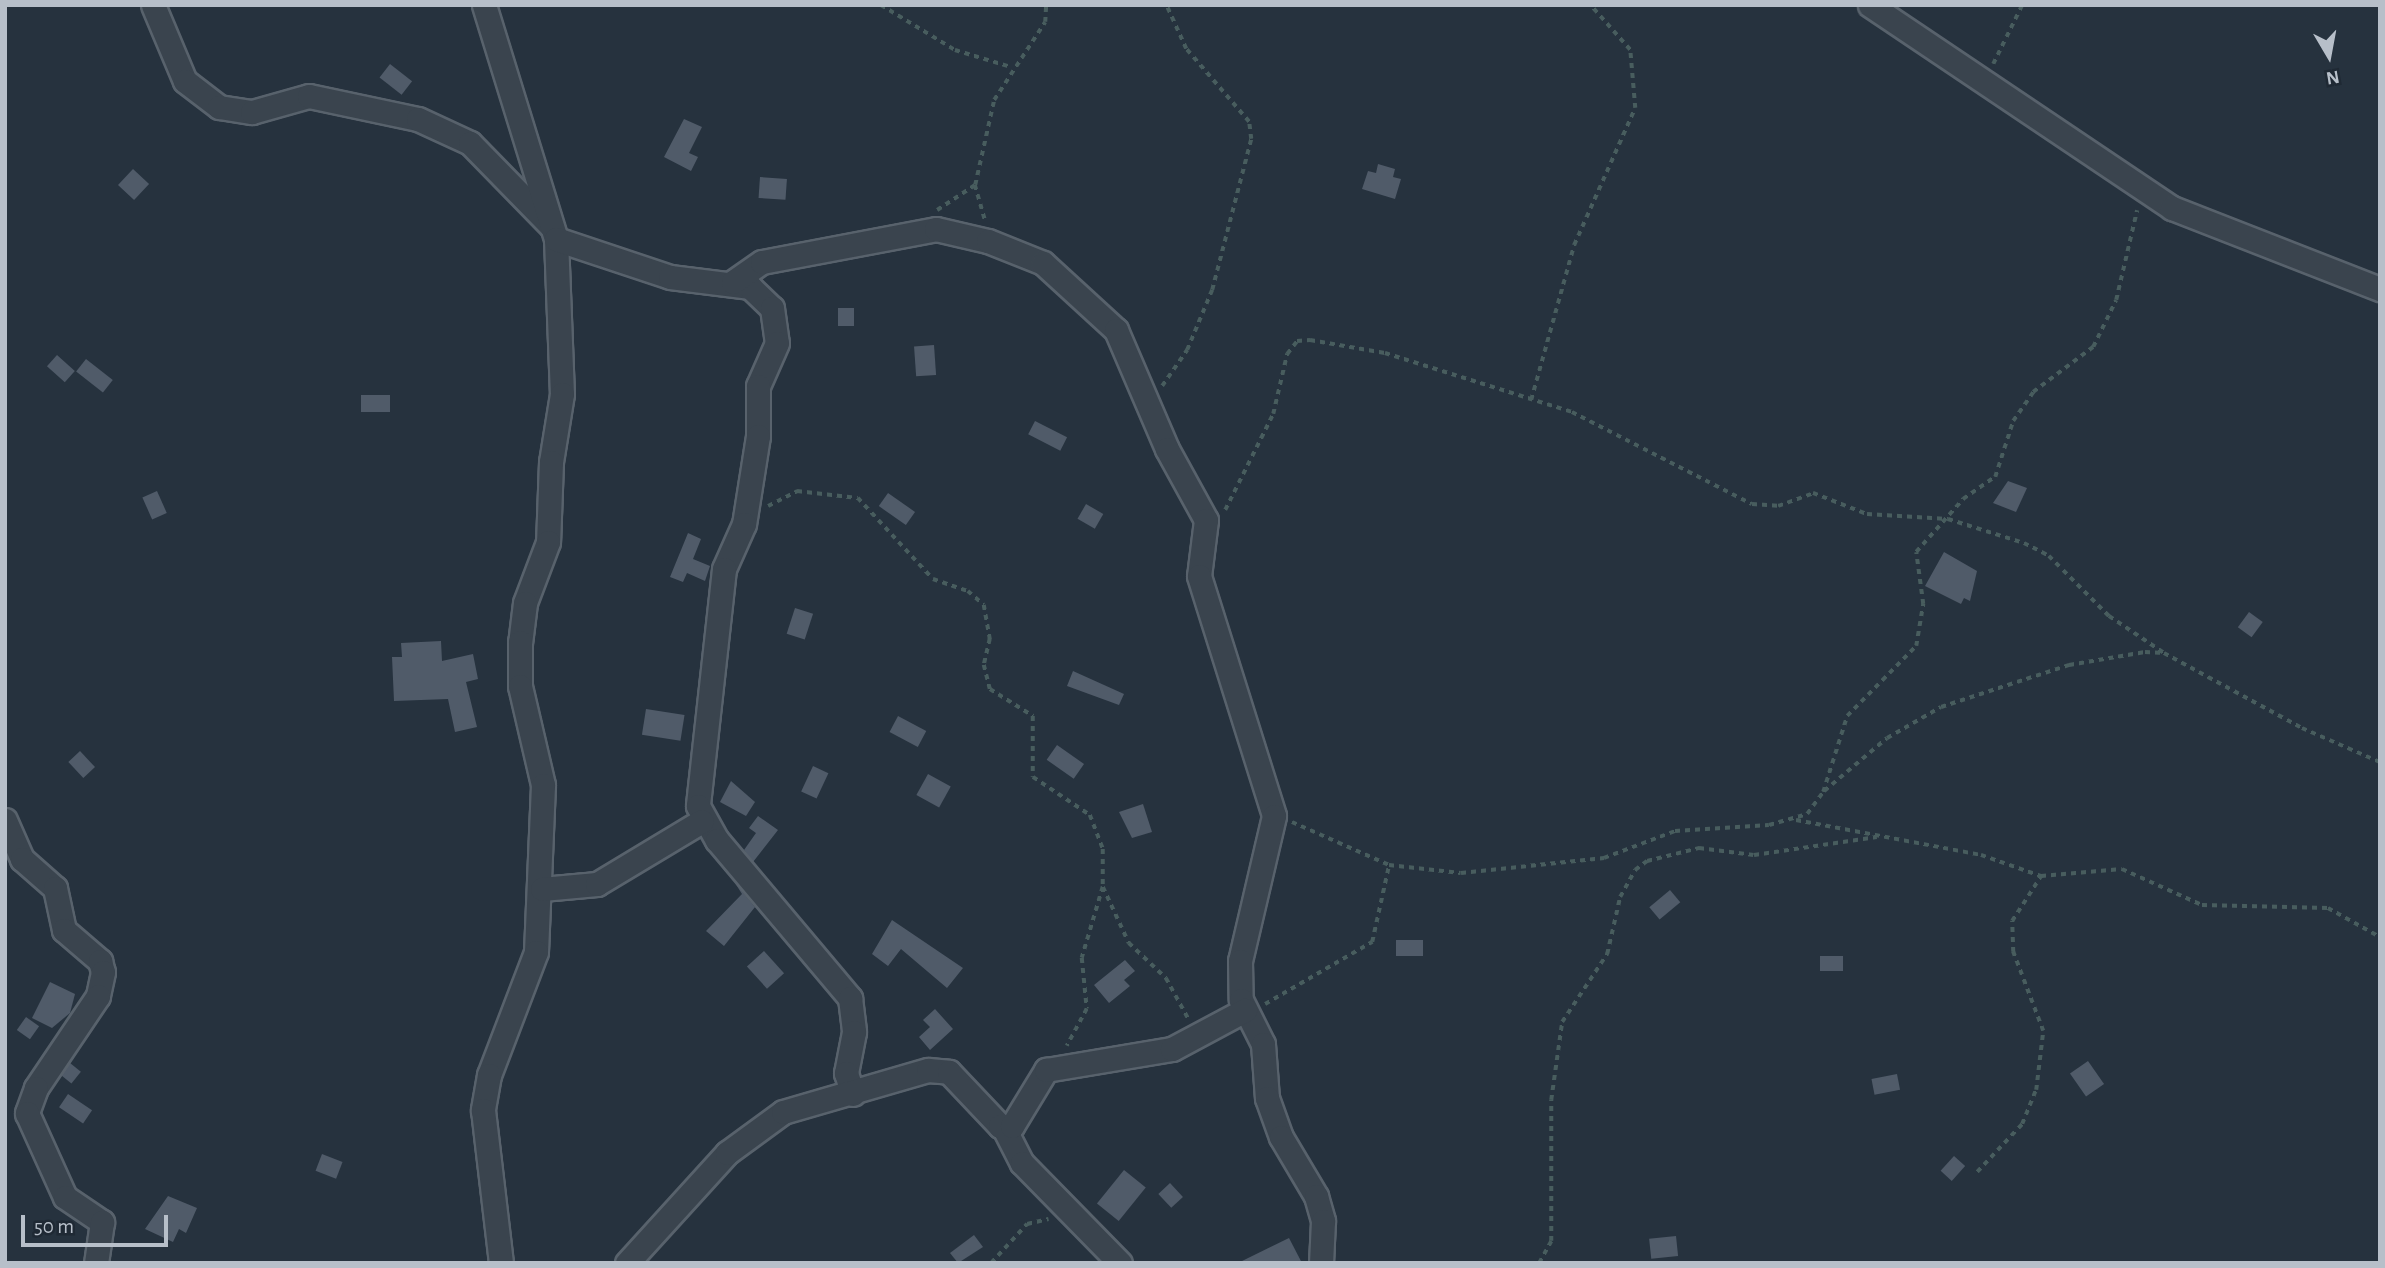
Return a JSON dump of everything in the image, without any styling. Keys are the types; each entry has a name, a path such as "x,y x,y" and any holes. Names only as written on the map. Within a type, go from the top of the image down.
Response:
{"street":[{"path":"153,5 185,81 219,107 252,112 309,96 418,118 470,143 554,234 670,277 733,282 763,295 777,330 758,386 756,457 744,524 724,569 702,755 702,821 850,998 854,1032 846,1073 853,1094"},
{"path":"484,5 554,234 560,430 551,462 548,542 525,603 520,642 520,686 543,785 542,889 536,952 489,1075 483,1110 501,1263"},
{"path":"1870,5 1982,85 2140,191 2380,289"},
{"path":"733,282 762,262 936,229 988,241 1043,263 1101,309 1206,520 1201,585 1274,816 1240,961 1245,1010 1263,1044 1267,1098 1281,1137 1315,1196 1323,1221 1321,1263"},
{"path":"5,820 22,859 55,888 64,930 100,961 103,972 98,996 36,1088 27,1113 65,1198 102,1222 96,1263"},
{"path":"542,889 597,884 702,821"},
{"path":"1004,1128 1019,1122 1039,1079 1056,1066 1172,1049 1196,1032 1245,1010"},
{"path":"626,1263 646,1234 764,1122 905,1075 948,1072 1004,1128 1022,1163 1081,1220 1120,1263"}],"path":[{"path":"881,5 955,50 1011,67"},
{"path":"988,241 975,185 983,131 1011,67 1045,22 1046,5"},
{"path":"1153,411 1212,290 1251,139 1249,122 1185,49 1166,5"},
{"path":"1531,400 1574,245 1635,108 1630,50 1590,5"},
{"path":"1982,85 2021,5"},
{"path":"936,229 940,206 975,185"},
{"path":"1822,792 1847,716 1916,646 1923,604 1916,552 1995,477 2013,421 2033,392 2092,347 2116,300 2140,191"},
{"path":"1223,516 1267,429 1287,354 1297,341 1385,353 1531,400 1622,434 1646,455 1696,472 1752,504 1778,506 1813,493 1867,514 1948,519 2049,556 2109,616 2164,653 2302,728 2380,762"},
{"path":"744,524 797,491 858,498 933,579 979,597 989,639 984,665 990,689 1033,716 1033,777 1098,826 1104,887 1129,943 1166,978 1196,1032"},
{"path":"1796,820 1822,792 1887,738 1941,707 2100,658 2164,653"},
{"path":"1274,816 1389,865 1461,873 1604,858 1687,829 1796,820 1981,855 2041,876 2122,869 2202,905 2328,908 2380,937"},
{"path":"1539,1263 1551,1241 1551,1100 1562,1021 1611,946 1620,897 1635,870 1647,861 1699,848 1754,855 1877,837"},
{"path":"1245,1010 1315,981 1373,942 1389,865"},
{"path":"1977,1172 2022,1124 2036,1090 2043,1031 2013,951 2012,921 2041,876"},
{"path":"1056,1066 1087,1009 1082,958 1104,887"},
{"path":"991,1263 1027,1224 1081,1220"}],"building":[{"path":"390,64 412,81 402,95 380,77"},
{"path":"684,119 702,127 689,153 698,157 691,171 664,157"},
{"path":"1378,164 1395,169 1393,177 1401,179 1395,199 1362,189 1368,171 1376,173"},
{"path":"133,169 149,184 134,200 118,185"},
{"path":"760,177 787,179 785,200 759,198"},
{"path":"838,308 854,308 854,326 838,326"},
{"path":"934,345 936,375 916,376 914,346"},
{"path":"57,355 75,371 65,382 47,366"},
{"path":"86,359 113,380 103,393 76,372"},
{"path":"361,395 390,395 390,412 361,412"},
{"path":"1035,421 1067,437 1060,451 1028,434"},
{"path":"2008,481 2027,488 2016,512 1993,503"},
{"path":"157,491 167,513 152,519 142,498"},
{"path":"888,493 915,512 906,525 879,506"},
{"path":"1086,504 1103,514 1095,529 1078,519"},
{"path":"688,533 701,539 693,559 710,566 705,581 687,573 683,582 670,577"},
{"path":"1944,552 1977,571 1970,601 1964,598 1961,604 1925,586"},
{"path":"795,608 813,614 805,640 787,634"},
{"path":"2249,612 2263,622 2252,637 2238,627"},
{"path":"441,641 442,661 473,654 478,679 466,682 477,727 455,732 448,699 394,701 392,657 402,657 401,643"},
{"path":"1073,671 1124,694 1119,705 1067,686"},
{"path":"646,709 685,715 680,741 642,735"},
{"path":"898,716 926,731 918,747 890,732"},
{"path":"1057,745 1084,764 1074,779 1047,760"},
{"path":"80,751 95,767 83,778 68,762"},
{"path":"813,766 828,773 817,799 801,791"},
{"path":"928,774 951,787 939,808 916,795"},
{"path":"731,781 755,802 746,816 720,802"},
{"path":"1143,804 1152,832 1132,838 1119,812"},
{"path":"758,816 778,830 753,862 744,850 756,833 749,828"},
{"path":"735,883 755,907 724,946 706,931 742,894"},
{"path":"1670,890 1680,902 1660,920 1649,907"},
{"path":"892,920 963,968 947,988 901,949 888,966 872,954"},
{"path":"1396,940 1423,940 1423,956 1396,956"},
{"path":"764,951 784,973 767,989 747,966"},
{"path":"1820,956 1843,956 1843,971 1820,971"},
{"path":"1125,960 1135,971 1124,980 1130,986 1109,1003 1094,985"},
{"path":"50,982 75,994 70,1013 52,1028 32,1018"},
{"path":"935,1009 953,1029 930,1050 919,1037 930,1027 923,1020"},
{"path":"26,1017 39,1026 30,1039 17,1030"},
{"path":"2088,1061 2104,1084 2086,1097 2070,1074"},
{"path":"70,1063 81,1072 71,1083 61,1075"},
{"path":"1897,1074 1900,1090 1875,1095 1871,1079"},
{"path":"68,1094 92,1110 83,1123 59,1107"},
{"path":"322,1154 343,1162 336,1179 316,1171"},
{"path":"1954,1156 1965,1166 1952,1181 1941,1171"},
{"path":"1124,1170 1146,1188 1119,1221 1097,1203"},
{"path":"1170,1183 1183,1197 1171,1208 1158,1194"},
{"path":"168,1196 197,1208 186,1233 179,1229 173,1242 145,1229"},
{"path":"974,1235 983,1247 958,1263 950,1253"},
{"path":"1676,1236 1678,1256 1651,1259 1649,1239"},
{"path":"1289,1238 1302,1263 1238,1263"}]}
